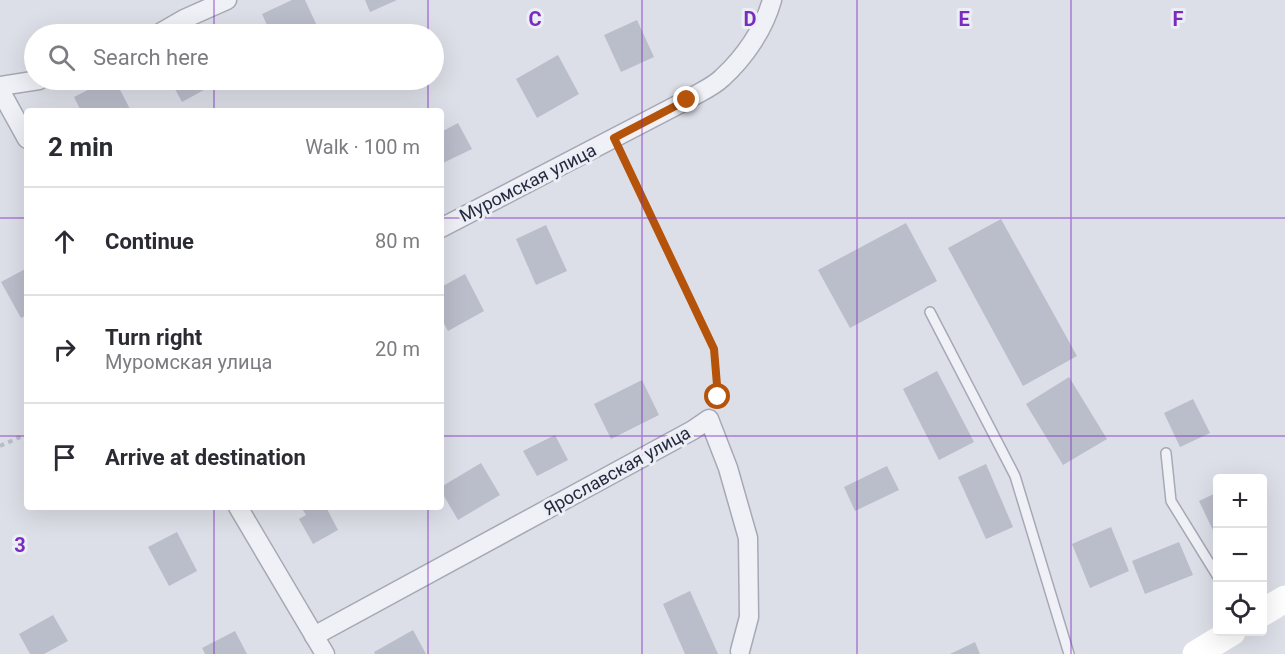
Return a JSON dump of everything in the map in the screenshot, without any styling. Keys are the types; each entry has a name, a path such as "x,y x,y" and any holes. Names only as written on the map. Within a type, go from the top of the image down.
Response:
{"street":[{"path":"175,24 226,0"},
{"name":"Муромская улица","path":"444,226 687,100 721,79 747,50 767,18 772,0"},
{"path":"24,83 0,88 24,133"},
{"name":"Ярославская улица","path":"314,636 710,419 728,468 748,538 749,617 740,651"},
{"path":"240,510 325,654"},
{"path":"1267,609 1285,598"},
{"path":"1196,654 1225,636"}],"lane":[{"path":"930,312 1015,476 1069,654"},
{"path":"1166,453 1171,501 1213,569"}],"path":[{"path":"614,138 714,349 718,397 710,419"},
{"path":"0,446 24,435"}],"building":[{"path":"292,0 305,0 316,24 266,24 262,14"},
{"path":"365,0 397,0 370,12"},
{"path":"637,20 654,57 621,72 604,35"},
{"path":"558,55 579,94 537,118 516,79"},
{"path":"88,90 120,90 129,108 80,108 74,97"},
{"path":"175,90 204,90 182,102"},
{"path":"458,123 472,149 444,163 444,130"},
{"path":"1001,219 1077,356 1023,386 948,248"},
{"path":"906,223 937,281 850,328 818,270"},
{"path":"546,225 567,271 536,285 516,239"},
{"path":"24,270 24,316 21,318 1,282"},
{"path":"465,274 484,311 448,331 444,324 444,285"},
{"path":"937,371 974,442 939,460 903,389"},
{"path":"1069,377 1107,439 1063,465 1026,404"},
{"path":"642,380 659,415 611,439 594,404"},
{"path":"1193,399 1210,433 1180,447 1164,413"},
{"path":"555,435 568,460 537,476 523,451"},
{"path":"481,463 500,495 458,520 444,496 444,485"},
{"path":"986,464 1013,527 986,539 958,477"},
{"path":"887,466 899,490 855,511 844,487"},
{"path":"1213,494 1213,530 1199,501"},
{"path":"303,510 328,510 338,530 313,544 299,519 306,515"},
{"path":"1111,527 1129,571 1090,588 1072,544"},
{"path":"177,532 197,571 169,586 148,547"},
{"path":"1179,542 1193,575 1145,594 1132,561"},
{"path":"690,591 718,654 685,654 663,604"},
{"path":"53,615 68,641 44,654 30,654 19,634"},
{"path":"413,630 426,654 375,654 374,652"},
{"path":"235,631 247,654 205,654 202,648"},
{"path":"975,642 980,654 950,654"}],"route":[{"path":"687,100 614,138 714,349 718,397"}]}
